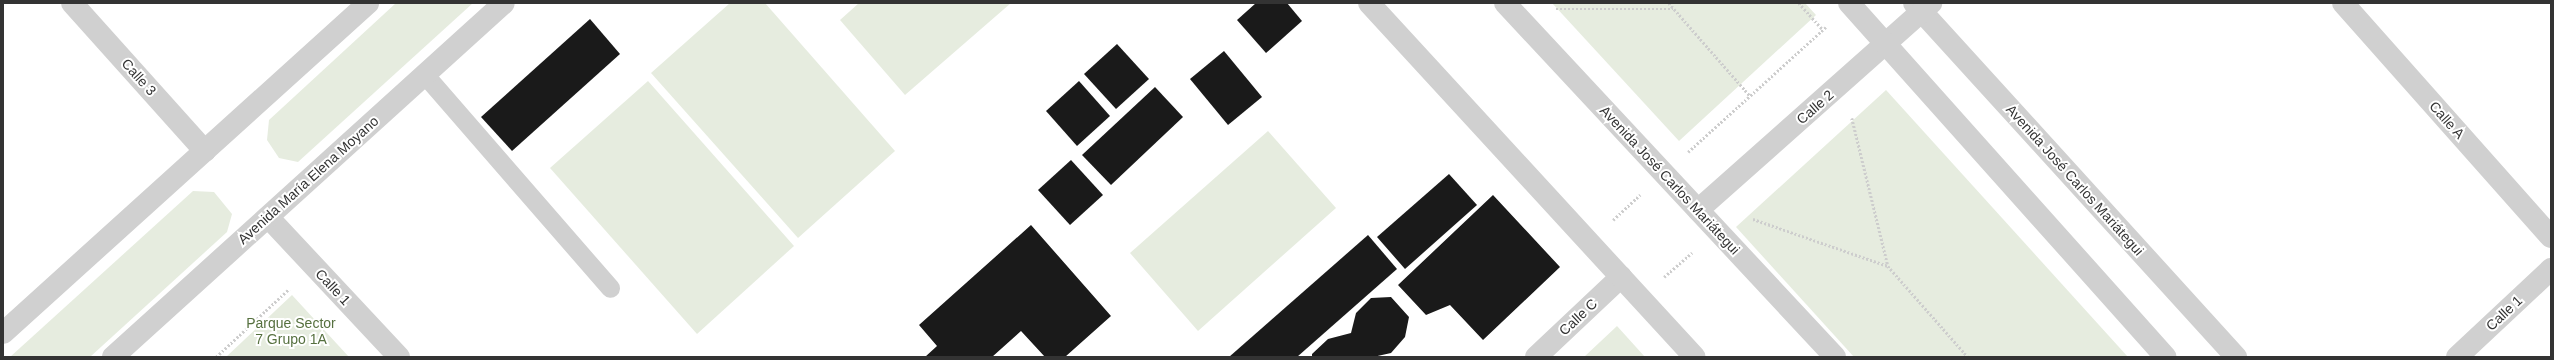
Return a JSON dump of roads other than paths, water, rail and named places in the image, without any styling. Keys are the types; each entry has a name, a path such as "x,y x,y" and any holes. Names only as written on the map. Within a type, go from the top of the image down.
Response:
{"street":[{"name":"Calle 3","path":"72,3 205,151"},
{"path":"3,333 368,3"},
{"name":"Avenida María Elena Moyano","path":"113,357 504,3"},
{"path":"1369,3 1694,357"},
{"name":"Avenida José Carlos Mariátegui","path":"1505,3 1835,357"},
{"name":"Calle A","path":"2343,3 2551,237"},
{"path":"1850,4 2166,357"},
{"name":"Avenida José Carlos Mariátegui","path":"1922,6 2236,357"},
{"name":"Calle 2","path":"1698,210 1885,44 1922,6"},
{"name":"Calle 1","path":"268,217 399,357"},
{"name":"Calle 1","path":"2457,357 2551,269"},
{"name":"Calle C","path":"1536,357 1621,277"}],"lane":[{"path":"425,75 610,288"}],"park label":[{"name":"Parque Sector 7 Grupo 1A","path":"291,332"}]}
